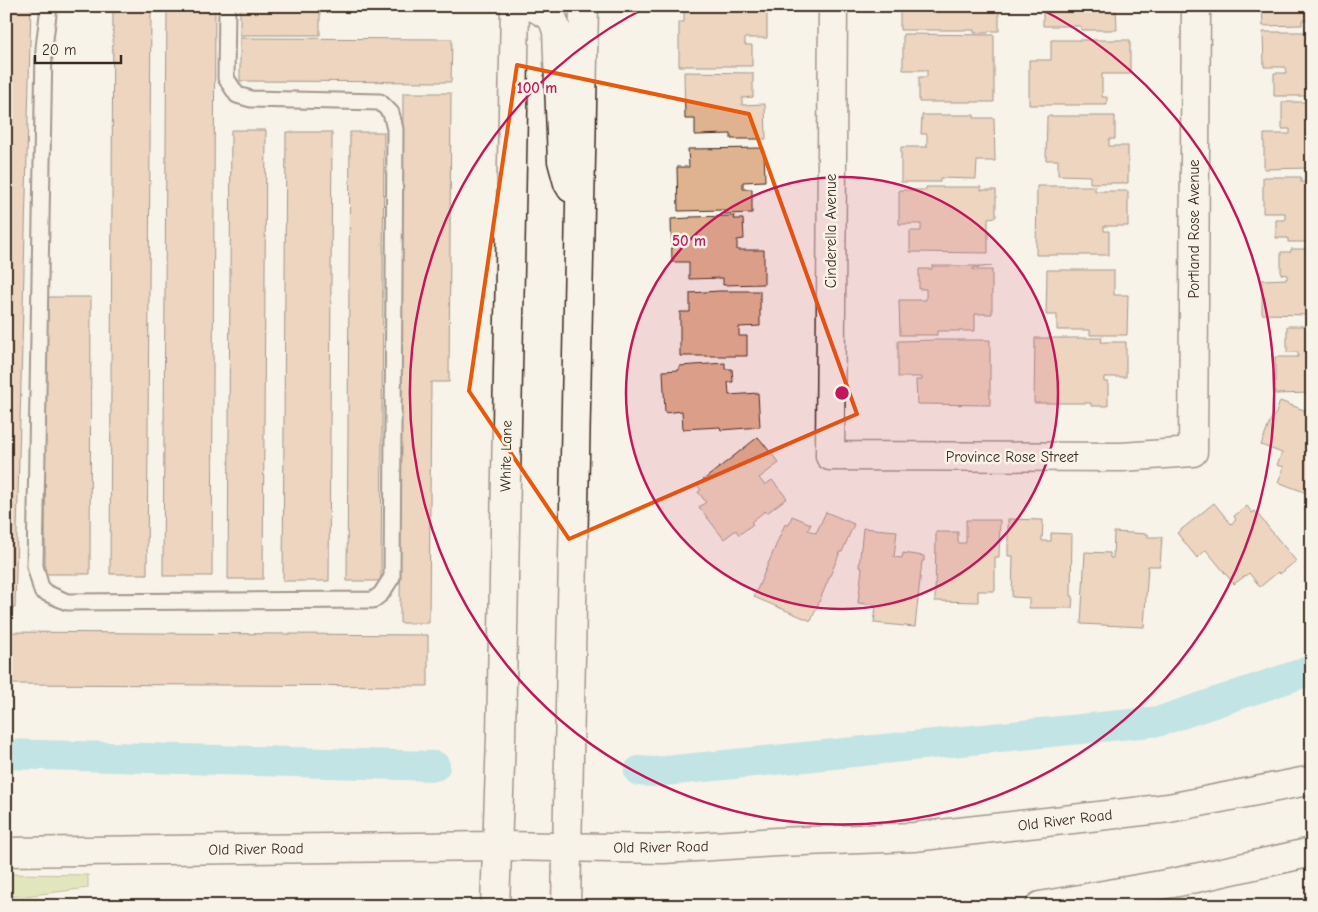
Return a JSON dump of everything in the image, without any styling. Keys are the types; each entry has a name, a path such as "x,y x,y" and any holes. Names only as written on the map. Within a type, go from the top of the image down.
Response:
{"main road":[{"name":"White Lane","path":"495,906 501,737 514,6"},
{"path":"532,6 552,17 557,31 562,161 568,183 580,199"},
{"path":"566,906 584,6"},
{"name":"Cinderella Avenue","path":"830,456 833,6"},
{"name":"Portland Rose Avenue","path":"1193,452 1196,6"},
{"name":"Province Rose Street","path":"830,456 1122,457 1193,452"},
{"name":"Old River Road","path":"6,852 496,846 663,849 777,842 914,837 1170,808 1312,780"},
{"path":"1040,906 1178,882 1312,852"}],"lane":[{"path":"49,6 44,48 35,566 42,590 67,602 372,600 381,594 392,577 395,129 391,113 380,102 250,99 237,95 226,78 227,6"}],"highlighted area":[{"path":"517,65 749,114 857,414 569,539 469,391"}],"green space":[{"path":"6,874 88,875 88,888 25,896 6,896"}],"building":[{"path":"6,6 31,6 15,608 6,608"},
{"path":"113,6 151,6 147,574 110,574"},
{"path":"167,6 215,6 212,576 163,576"},
{"path":"684,6 767,6 767,38 745,38 745,45 752,45 752,66 679,66 679,22 684,22"},
{"path":"900,6 999,6 999,31 974,33 974,30 900,30"},
{"path":"1037,6 1116,6 1117,30 1081,30 1081,26 1043,26 1043,9 1037,9"},
{"path":"1262,6 1312,6 1312,20 1302,20 1302,25 1263,26"},
{"path":"240,8 320,9 320,35 240,35"},
{"path":"1263,32 1312,32 1312,96 1274,96 1274,73 1286,73 1285,67 1264,67"},
{"path":"903,34 994,35 994,102 919,102 919,77 927,77 927,70 903,70"},
{"path":"240,38 452,39 451,82 240,81"},
{"path":"1051,40 1130,40 1130,74 1102,74 1102,97 1107,97 1107,105 1029,105 1029,60 1051,60"},
{"path":"684,72 753,73 753,97 742,98 742,105 765,104 766,139 731,139 731,134 695,135 695,119 685,119"},
{"path":"403,93 451,93 449,382 431,382 429,623 400,623"},
{"path":"1282,102 1312,102 1312,168 1264,169 1264,134 1290,134 1290,129 1282,129"},
{"path":"922,115 974,115 974,118 994,118 995,161 977,161 976,179 940,178 940,182 901,182 901,147 927,147 927,134 921,134"},
{"path":"1047,116 1115,116 1115,139 1109,139 1109,146 1128,146 1128,183 1090,183 1090,176 1058,175 1058,160 1046,160"},
{"path":"231,130 266,130 263,579 228,579"},
{"path":"286,132 332,132 329,581 283,581"},
{"path":"350,132 384,132 381,581 347,581"},
{"path":"764,148 765,181 743,182 743,189 752,189 752,213 724,214 724,210 678,211 677,167 689,167 688,149"},
{"path":"1263,177 1301,177 1301,182 1312,182 1312,242 1288,242 1288,238 1276,238 1276,220 1285,220 1285,213 1263,213"},
{"path":"1037,186 1095,186 1095,191 1128,191 1128,226 1104,226 1104,231 1109,231 1109,255 1036,255"},
{"path":"926,187 981,187 981,190 996,190 996,217 988,218 988,253 910,252 910,231 921,231 921,224 899,224 899,190 926,190"},
{"path":"735,216 734,219 743,219 744,239 737,240 737,250 764,250 764,284 723,285 723,278 689,279 689,262 672,262 671,219"},
{"path":"1291,249 1312,249 1312,315 1262,314 1262,280 1287,279 1287,275 1281,274 1281,252 1291,252"},
{"path":"932,266 992,266 973,268 973,270 992,270 992,314 975,314 975,331 937,331 937,335 900,335 899,300 926,300 926,289 919,289 919,269 932,269"},
{"path":"1047,270 1114,270 1114,295 1128,295 1127,335 1090,335 1090,330 1057,330 1057,315 1046,315"},
{"path":"760,291 760,326 739,327 739,336 747,336 747,356 680,356 680,312 690,312 690,293"},
{"path":"46,297 91,297 90,574 45,574"},
{"path":"1287,326 1312,326 1312,393 1275,394 1275,357 1298,357 1298,352 1287,352"},
{"path":"1035,338 1102,338 1101,342 1126,342 1126,377 1104,377 1104,382 1108,382 1108,406 1091,406 1091,403 1034,403"},
{"path":"990,340 990,405 917,404 916,380 922,380 922,377 898,377 898,341"},
{"path":"725,363 725,369 732,369 733,382 728,382 729,395 758,393 760,427 721,430 720,427 683,429 682,411 665,413 663,371 679,370 679,366"},
{"path":"1280,401 1312,413 1307,426 1312,428 1312,495 1278,482 1284,467 1277,465 1282,453 1261,445"},
{"path":"758,437 779,463 759,478 765,485 772,480 787,498 767,513 765,511 739,535 736,530 724,539 699,507 706,502 698,492 701,490 697,485"},
{"path":"1214,503 1231,524 1236,520 1234,516 1247,506 1252,513 1255,511 1296,561 1280,574 1278,572 1260,587 1249,573 1234,584 1206,550 1197,558 1177,533"},
{"path":"826,512 854,524 811,621 754,597 785,524 788,526 792,516 811,524 808,530 816,533"},
{"path":"1008,519 1043,520 1042,541 1051,541 1051,533 1072,534 1072,608 1029,608 1029,598 1012,597 1013,556 1008,556"},
{"path":"966,520 1000,520 999,557 995,557 995,591 978,591 978,602 935,601 936,532 958,532 958,543 966,543"},
{"path":"863,528 897,531 894,557 902,558 903,553 924,556 915,627 874,623 876,605 858,603 862,568 859,567"},
{"path":"1114,532 1148,534 1148,537 1162,537 1160,566 1148,566 1144,627 1081,624 1085,552 1110,553 1110,558 1113,558"},
{"path":"6,632 428,635 428,686 6,684"}],"waterway":[{"path":"639,771 655,772 1160,721 1312,670"},
{"path":"6,754 435,766"}]}
